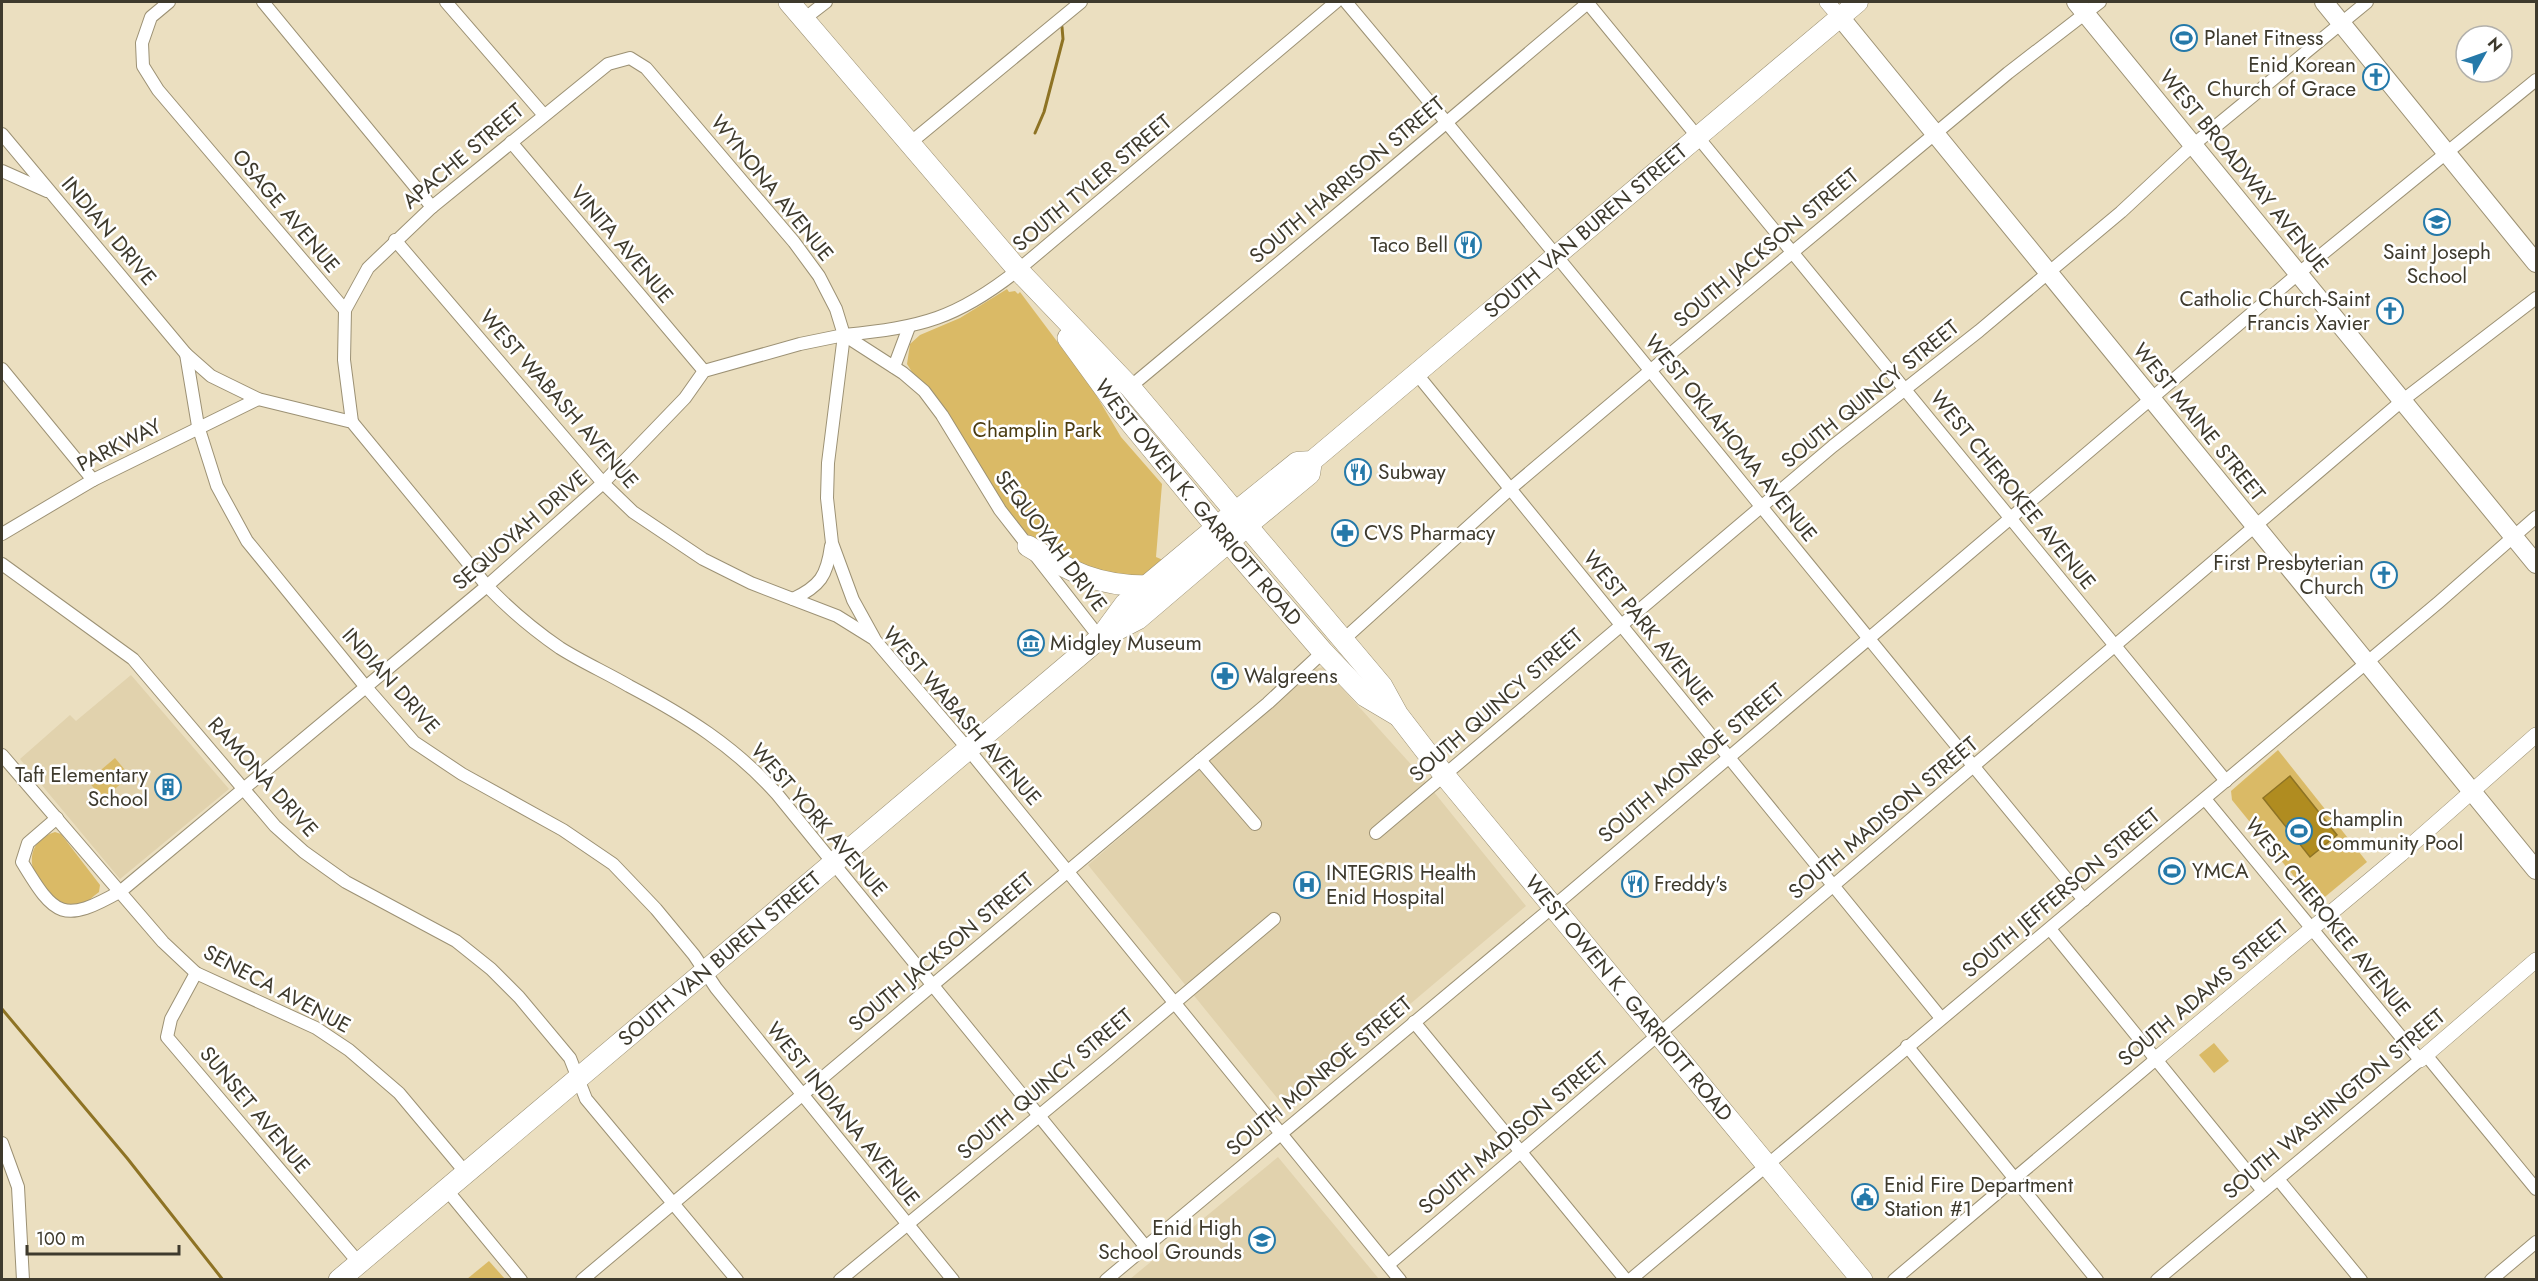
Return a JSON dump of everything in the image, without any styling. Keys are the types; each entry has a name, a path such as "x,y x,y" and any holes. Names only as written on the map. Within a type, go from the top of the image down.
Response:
{"highway":[{"name":"WEST OWEN K. GARRIOTT ROAD","path":"789,2 1018,270 1130,387 1343,639 1382,686 1398,715 1445,776 1862,1280"},
{"name":"WEST OWEN K. GARRIOTT ROAD","path":"1018,270 1121,411 1223,535 1323,652 1365,696 1398,715"},
{"name":"SOUTH VAN BUREN STREET","path":"339,1280 1100,638 1138,619 1241,519"},
{"name":"SOUTH VAN BUREN STREET","path":"1100,638 1125,604 1223,535"},
{"path":"1028,546 1069,571 1096,580 1125,586 1148,586"}],"main road":[{"name":"SOUTH VAN BUREN STREET","path":"1241,519 1297,462 1312,461 1698,137 1833,9 1858,2"},
{"path":"2324,2 2536,263"},
{"name":"WEST BROADWAY AVENUE","path":"2081,7 2536,564"},
{"name":"WEST MAINE STREET","path":"1833,9 2536,870"}],"street":[{"name":"OSAGE AVENUE","path":"169,2 151,17 142,44 143,66 158,90 345,310"},
{"path":"263,2 432,207"},
{"path":"446,2 543,114"},
{"path":"804,19 825,2"},
{"path":"910,143 1081,2"},
{"name":"SOUTH TYLER STREET","path":"844,335 909,327 945,316 976,301 1018,270 1336,2"},
{"name":"WEST OKLAHOMA AVENUE","path":"1346,2 1557,254 1867,639 2084,900"},
{"name":"SOUTH HARRISON STREET","path":"1130,387 1588,2"},
{"name":"WEST CHEROKEE AVENUE","path":"1588,2 2226,781"},
{"name":"SOUTH JACKSON STREET","path":"1343,639 1510,489 2008,73 2081,7 2100,2"},
{"name":"SOUTH QUINCY STREET","path":"1376,833 1762,506 1904,388 1979,331 2121,212 2193,145 2367,2"},
{"name":"APACHE STREET","path":"345,310 368,268 432,207 543,114 608,64 630,58"},
{"name":"WYNONA AVENUE","path":"630,58 646,68 794,242 819,276 836,309 844,335 828,463 827,498 832,543 853,600 874,639"},
{"name":"SOUTH MONROE STREET","path":"1106,1280 2299,273 2536,80"},
{"name":"INDIAN DRIVE","path":"4,141 186,354 211,376 258,399"},
{"name":"VINITA AVENUE","path":"511,142 704,371"},
{"path":"2,171 51,194"},
{"name":"WEST WABASH AVENUE","path":"395,240 603,483 633,512 703,559 751,583 837,616 874,639 968,749 1400,1280"},
{"name":"SOUTH MADISON STREET","path":"1388,1265 2403,400 2536,298"},
{"path":"258,399 352,422 344,360 345,310"},
{"path":"894,367 909,327"},
{"path":"704,371 800,344 844,335"},
{"name":"SEQUOYAH DRIVE","path":"844,335 894,367 924,391 942,415 1000,510 1100,638"},
{"name":"INDIAN DRIVE","path":"186,354 198,426 217,486 247,541 365,687 414,742 462,774 563,831 613,864 656,909 705,971"},
{"path":"2,369 93,480"},
{"name":"SEQUOYAH DRIVE","path":"57,819 28,843 22,862 47,902 65,912 90,909 121,891 487,586 603,483 685,398 704,371"},
{"name":"WEST PARK AVENUE","path":"1416,373 1941,1018"},
{"name":"PARKWAY","path":"2,534 93,480 198,426 258,399"},
{"name":"WEST YORK AVENUE","path":"352,422 487,586 506,605 561,649 643,693 714,736 740,755 777,794 1145,1246"},
{"name":"SOUTH JEFFERSON STREET","path":"1628,1280 2205,799 2536,517"},
{"name":"WYNONA AVENUE","path":"793,599 816,586 825,575 832,543"},
{"name":"RAMONA DRIVE","path":"2,564 132,659 275,826 304,852 346,882 456,941 491,969 519,997 570,1058 586,1099 737,1280"},
{"name":"SOUTH JACKSON STREET","path":"582,1280 1200,760 1323,652"},
{"name":"SOUTH ADAMS STREET","path":"1894,1280 2401,854 2536,735"},
{"name":"SENECA AVENUE","path":"2,755 163,942 196,973 316,1028 349,1050 399,1093 466,1173"},
{"path":"1200,760 1255,824"},
{"name":"WEST CHEROKEE AVENUE","path":"2205,799 2536,1190"},
{"name":"SOUTH QUINCY STREET","path":"840,1280 1274,919"},
{"path":"2050,929 2263,1191"},
{"name":"SOUTH WASHINGTON STREET","path":"2157,1280 2536,960"},
{"name":"WEST INDIANA AVENUE","path":"705,971 802,1095 953,1280"},
{"name":"SUNSET AVENUE","path":"196,973 171,1019 167,1037 359,1263"},
{"path":"1414,1022 1628,1280"},
{"path":"1907,1046 2097,1280"},
{"path":"2,1143 18,1187 23,1280"},
{"path":"2278,1179 2361,1280"},
{"path":"446,1189 521,1280"},
{"path":"2491,1280 2536,1242"}],"shaded area":[{"name":"INTEGRIS Health Enid Hospital","path":"1323,667 1417,771 1526,906 1286,1109 1088,865 1315,669"},
{"path":"131,675 229,789 120,879 20,759 70,715 76,721"},
{"name":"Champlin Community Pool","path":"2290,776 2337,835 2310,857 2263,798"},
{"name":"Enid High School Grounds","path":"1278,1157 1379,1279 1130,1279"}],"green space":[{"name":"Champlin Park","path":"1007,289 1009,292 1015,291 1018,294 1020,292 1092,388 1121,437 1162,484 1156,557 1163,560 1139,581 1118,579 1047,551 1026,533 1003,506 930,391 907,364 910,344 920,335 960,318"},
{"name":"Champlin Community Pool","path":"2278,750 2367,862 2320,901 2314,901 2232,800 2231,791"},
{"path":"115,758 130,776 103,799 88,781"},
{"path":"55,832 61,834 100,885 99,892 80,906 68,906 45,891 32,865 33,852 40,840"},
{"path":"2214,1043 2229,1061 2214,1073 2199,1055"},
{"path":"489,1261 505,1279 467,1279"}],"waterway":[{"path":"1035,133 1044,112 1063,39 1062,27"},
{"path":"2,1009 127,1158 223,1280"}],"place":[{"name":"Planet Fitness","path":"2184,38"},
{"name":"Enid Korean Church of Grace","path":"2376,77"},
{"name":"Saint Joseph School","path":"2437,222"},
{"name":"Taco Bell","path":"1468,245"},
{"name":"Catholic Church-Saint Francis Xavier","path":"2390,311"},
{"name":"Subway","path":"1358,472"},
{"name":"CVS Pharmacy","path":"1345,533"},
{"name":"First Presbyterian Church","path":"2384,575"},
{"name":"Midgley Museum","path":"1031,643"},
{"name":"Walgreens","path":"1225,676"},
{"name":"Taft Elementary School","path":"168,787"},
{"name":"Champlin Community Pool","path":"2299,831"},
{"name":"YMCA","path":"2172,871"},
{"name":"Freddy's","path":"1635,884"},
{"name":"INTEGRIS Health Enid Hospital","path":"1307,885"},
{"name":"Enid Fire Department Station #1","path":"1865,1197"},
{"name":"Enid High School Grounds","path":"1262,1240"}]}
